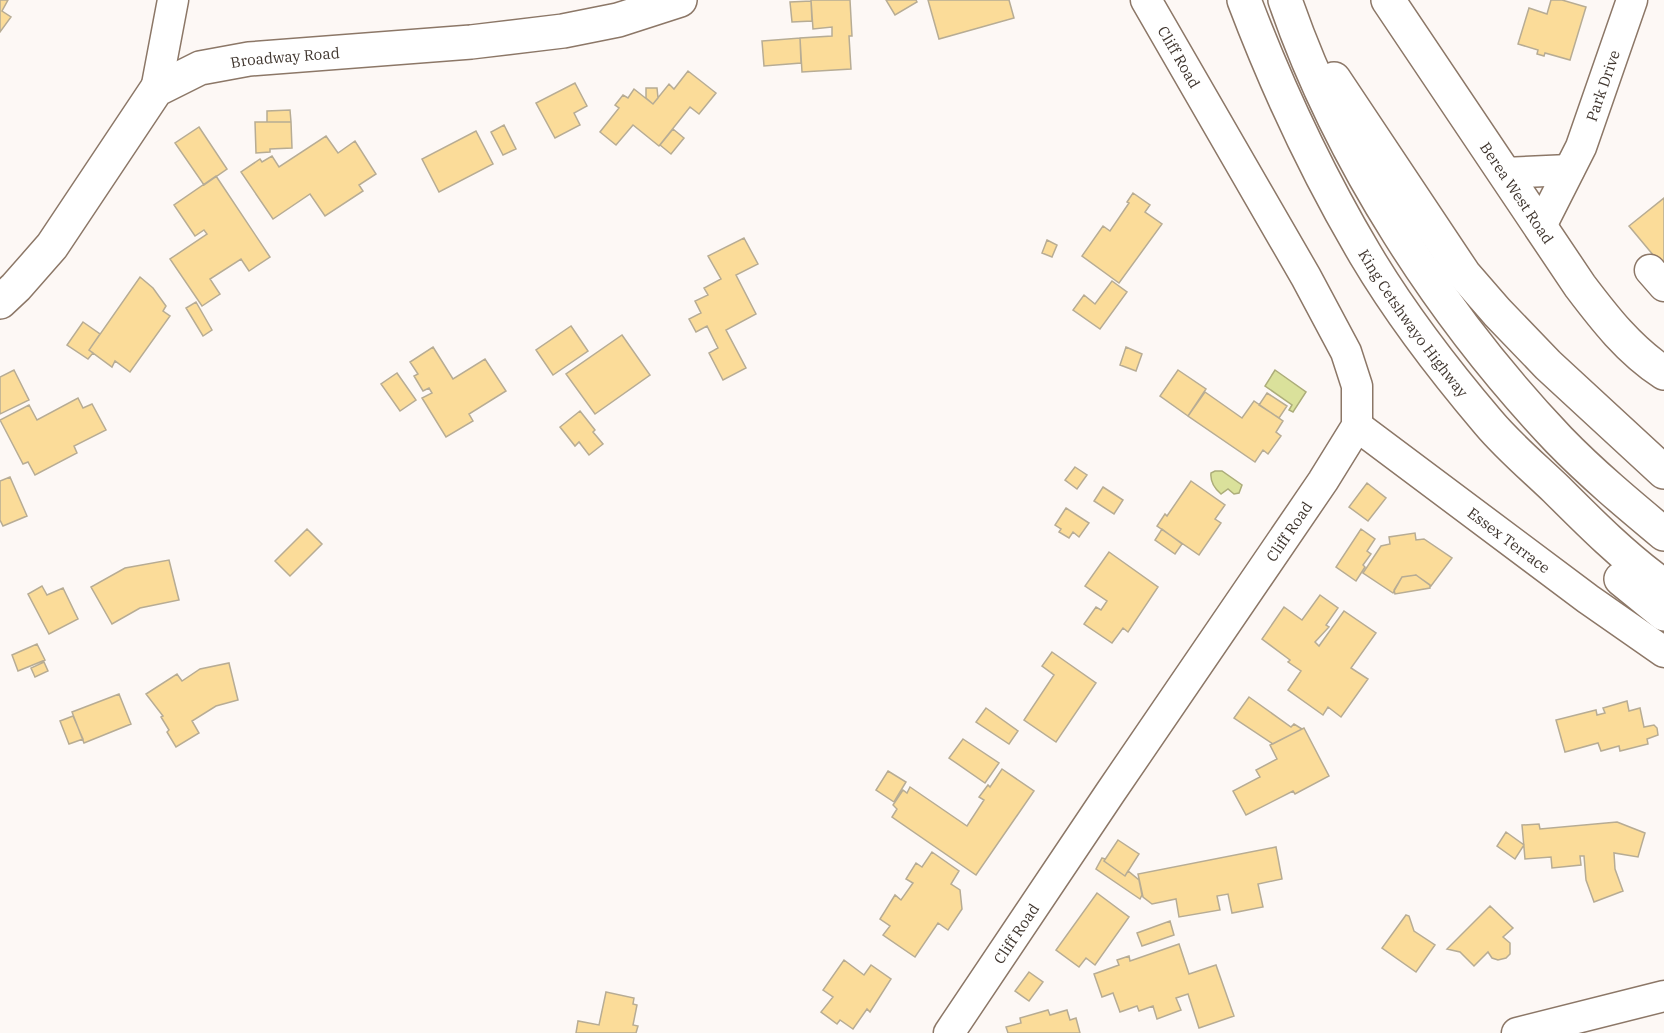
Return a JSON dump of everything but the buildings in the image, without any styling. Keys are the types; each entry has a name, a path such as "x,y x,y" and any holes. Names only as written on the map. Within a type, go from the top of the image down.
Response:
{"main road":[{"name":"Broadway Road","path":"0,302 52,246 156,90 200,68 249,59 471,42 564,31 618,20 680,0"},
{"name":"King Cetshwayo Highway","path":"1244,0 1269,67 1306,146 1365,254 1425,343 1490,424 1617,547 1644,572 1664,586"},
{"name":"Berea West Road","path":"1388,0 1539,228 1609,325 1636,352 1664,373"},
{"path":"1285,2 1464,273 1497,312 1548,365 1664,472"},
{"path":"1285,2 1329,108 1359,166 1405,243 1468,333 1518,396 1561,442 1664,534"},
{"path":"1365,254 1387,306 1437,384 1464,420 1565,530 1664,614"}],"street":[{"path":"156,90 173,0"},
{"name":"Cliff Road","path":"950,1033 1110,793 1323,481 1357,426 1357,386 1346,352 1306,277 1146,0"},
{"name":"Park Drive","path":"1539,228 1581,147 1632,0"},
{"path":"1504,173 1569,170"},
{"name":"Essex Terrace","path":"1357,426 1588,599 1664,652"},
{"path":"1517,1033 1664,996"}],"shaded area":[{"path":"1275,370 1306,392 1293,412 1289,410 1292,405 1265,386"},
{"path":"1222,471 1242,485 1239,493 1234,494 1228,489 1221,494 1211,479 1211,473"}]}
